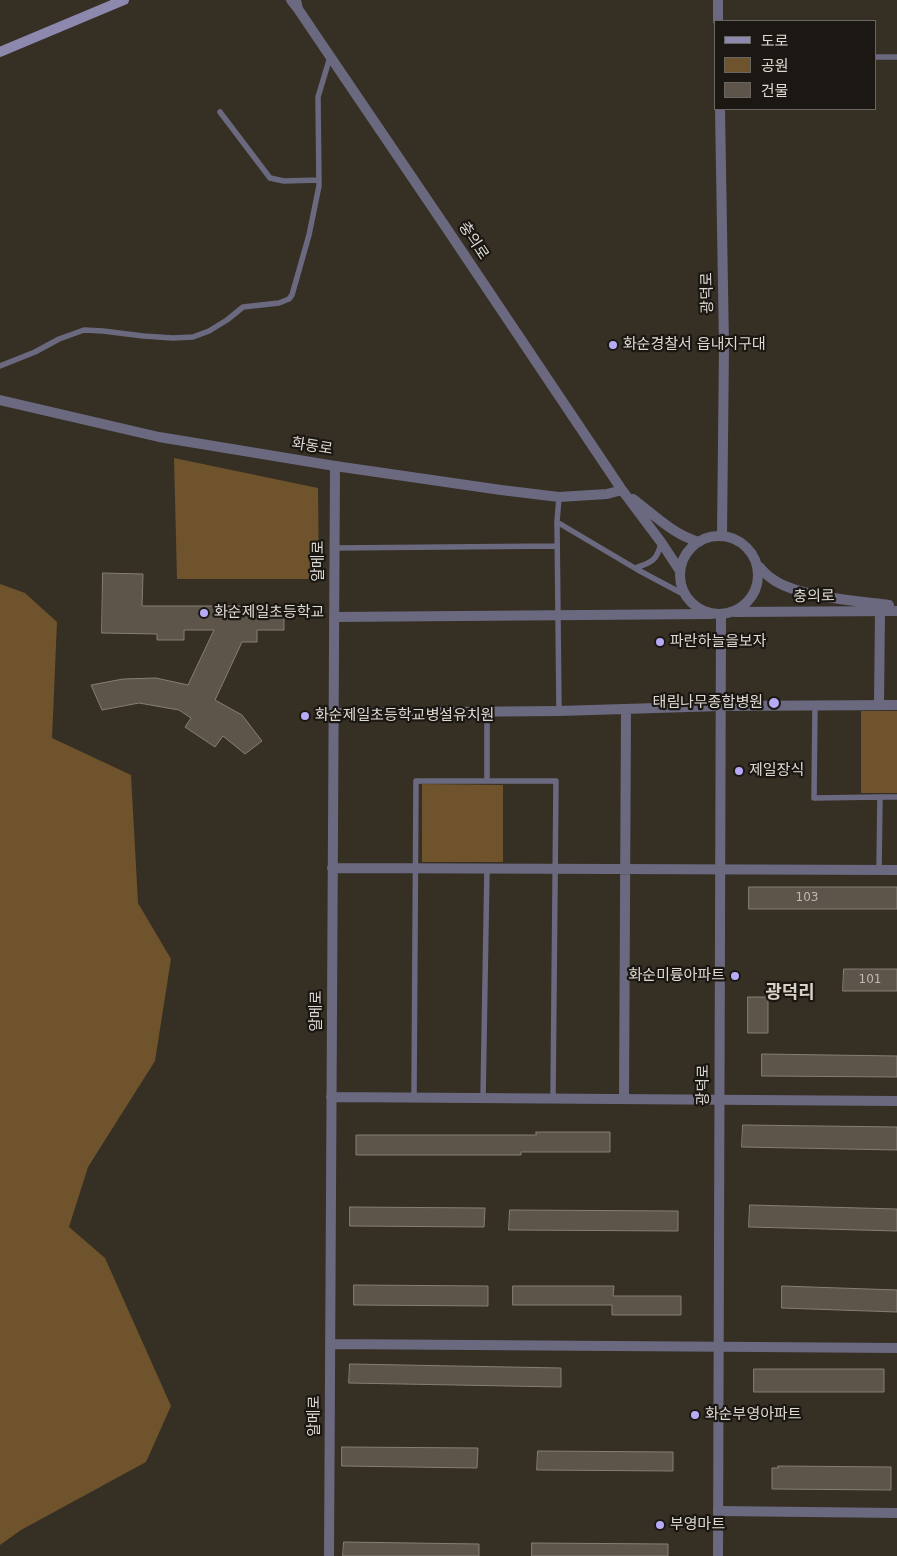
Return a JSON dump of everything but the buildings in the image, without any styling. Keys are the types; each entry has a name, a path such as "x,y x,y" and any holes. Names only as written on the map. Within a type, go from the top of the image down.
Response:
{"main road":[{"path":"0,52 124,0"}],"street":[{"name":"충의로","path":"291,0 297,5 330,57 622,490 661,542 680,572"},
{"path":"718,0 718,20"},
{"name":"광덕로","path":"720,110 724,346 722,536"},
{"name":"화동로","path":"0,400 159,437 335,466 559,497 607,494 622,490"},
{"name":"알메로","path":"329,1556 335,466"},
{"name":"충의로","path":"622,490 672,530 687,539 699,542"},
{"path":"722,536 734,539 744,545 752,554 759,576 751,599 742,607 722,614 701,610 692,604 685,595 681,584 680,572 683,560 689,550 699,542 710,537 722,536"},
{"name":"충의로","path":"757,565 772,579 790,588 835,598 897,606"},
{"path":"879,705 880,611"},
{"name":"충의로","path":"334,617 897,611"},
{"name":"광덕로","path":"718,1556 722,614"},
{"path":"333,713 897,705"},
{"path":"624,1099 626,709"},
{"path":"332,868 897,870"},
{"path":"332,1097 897,1101"},
{"path":"330,1344 897,1348"},
{"path":"718,1511 897,1513"}],"lane":[{"path":"0,366 84,330 173,338 193,336 209,331 243,308 279,303 289,299 292,295 309,235 319,186 318,97 330,57"},
{"path":"877,57 897,57"},
{"path":"220,112 270,178 284,181 319,180"},
{"path":"559,497 557,546 560,711"},
{"path":"557,522 636,569 685,595"},
{"path":"636,569 655,558 659,552 661,542"},
{"path":"334,548 557,546"},
{"path":"815,705 814,798 897,797"},
{"path":"487,712 487,781"},
{"path":"414,1097 416,781 556,780 553,1098"},
{"path":"879,870 880,797"},
{"path":"483,1098 487,868"}],"green space":[{"path":"174,458 318,488 319,579 177,579"},
{"path":"0,584 25,593 57,622 52,738 131,775 138,903 171,959 155,1061 88,1167 69,1227 105,1258 171,1406 146,1462 21,1530 0,1545"},
{"path":"861,711 897,711 897,793 861,793"},
{"path":"422,784 503,785 503,862 422,862"}],"place":[{"name":"화순경찰서 읍내지구대","path":"613,345"},
{"name":"화순제일초등학교","path":"204,613"},
{"name":"파란하늘을보자","path":"660,642"},
{"name":"태림나무종합병원","path":"774,703"},
{"name":"화순제일초등학교병설유치원","path":"305,716"},
{"name":"제일장식","path":"739,771"},
{"name":"화순미륭아파트","path":"735,976"},
{"name":"화순부영아파트","path":"695,1415"},
{"name":"부영마트","path":"660,1525"}],"district":[{"name":"광덕리","path":"790,993"}]}
